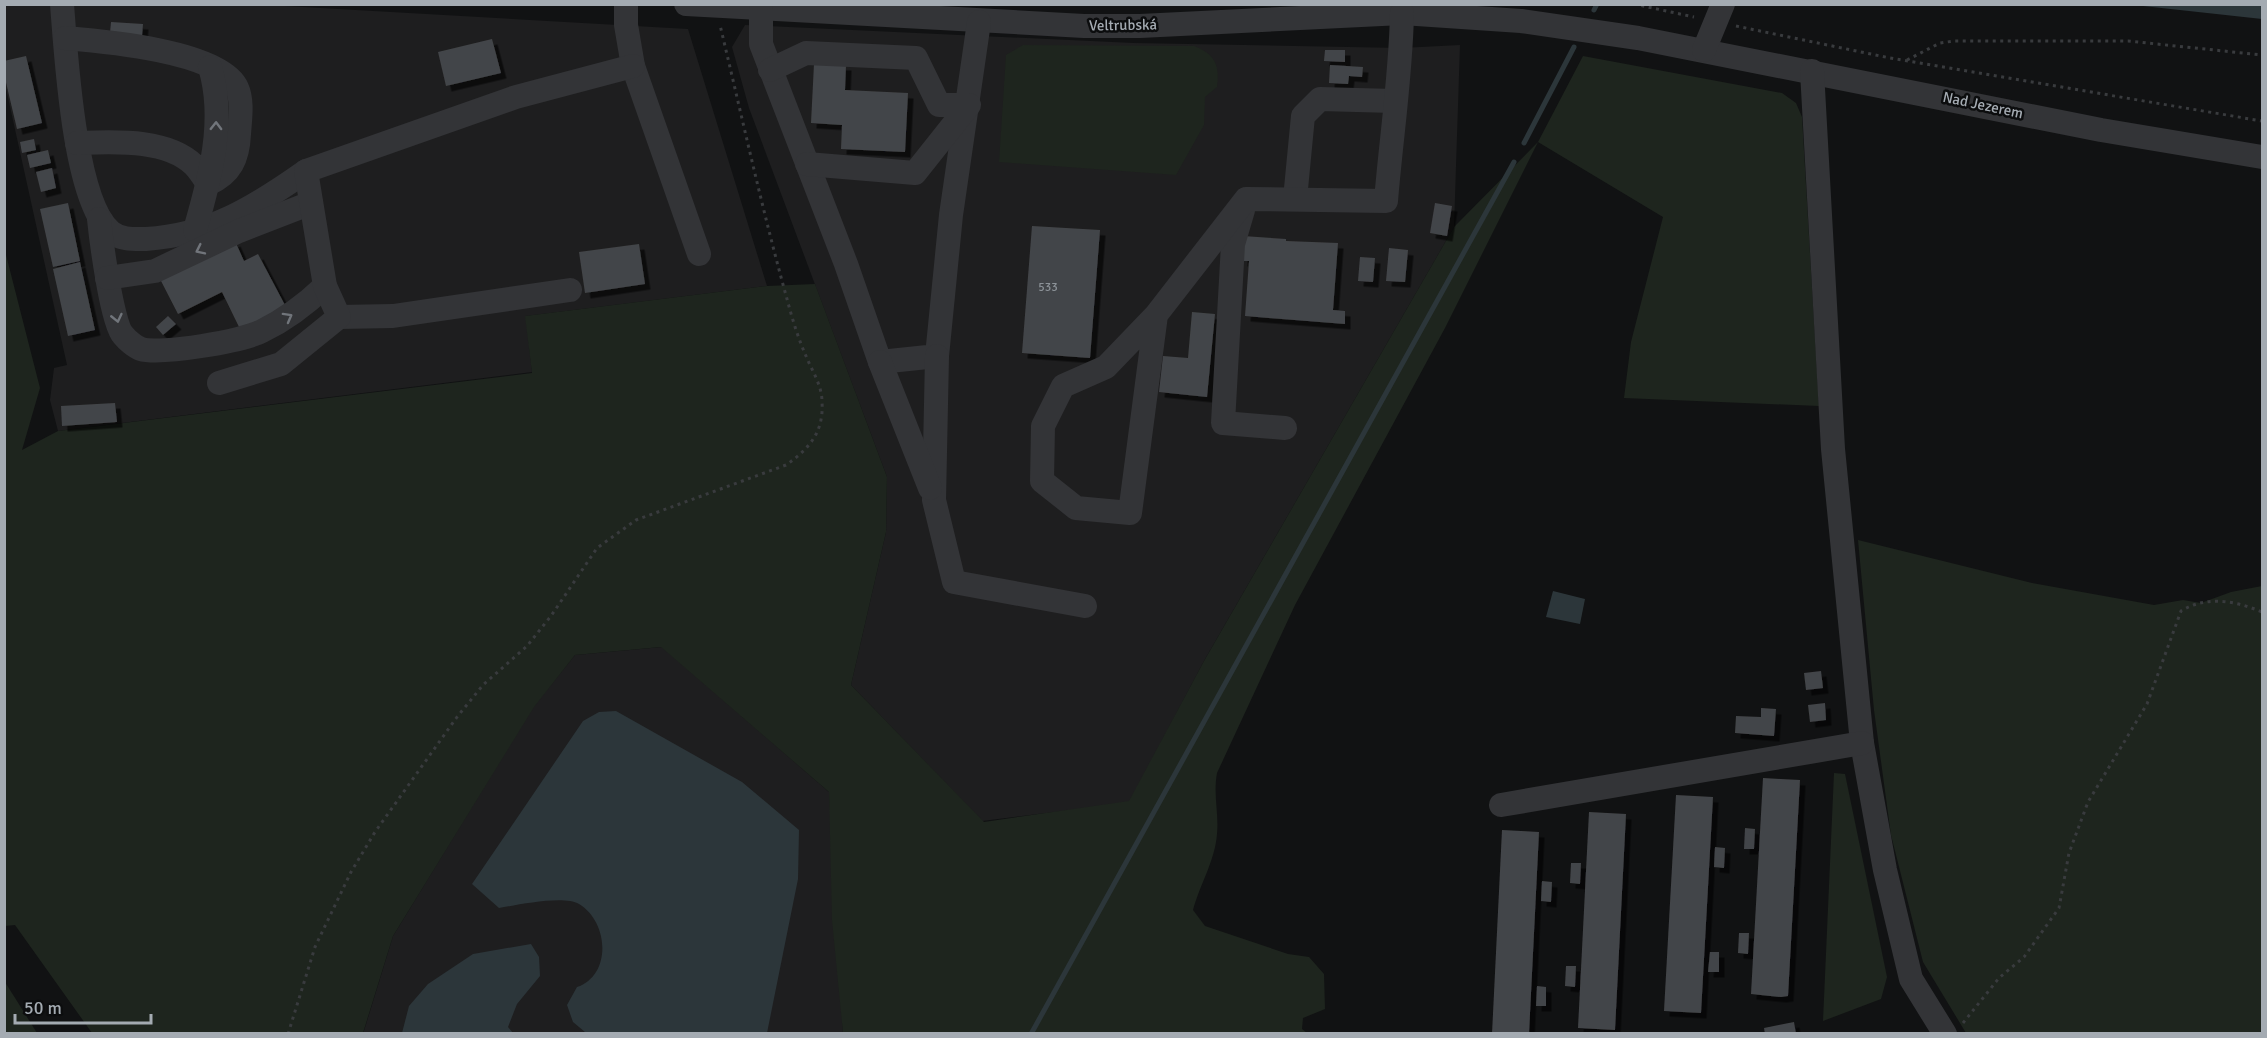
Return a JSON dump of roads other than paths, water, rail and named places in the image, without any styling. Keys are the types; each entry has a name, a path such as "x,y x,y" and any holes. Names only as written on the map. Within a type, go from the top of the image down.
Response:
{"street":[{"path":"62,4 79,158 99,219 107,278 121,334 140,349 159,351 226,342 259,333 299,311 325,286"},
{"path":"626,4 626,25 633,66 699,254"},
{"name":"Veltrubská","path":"686,4 979,22 1140,26 1402,13 1560,26 1704,51"},
{"path":"761,9 761,44 934,500 954,582 1085,606"},
{"path":"1246,199 1386,201 1401,48 1402,13"},
{"path":"1704,51 1718,13"},
{"path":"934,500 937,356 951,215 969,105 979,22"},
{"path":"64,38 157,49 210,67 215,84 215,150 195,230"},
{"name":"Nad Jezerem","path":"1704,51 2123,134 2262,157"},
{"path":"770,70 806,53 916,58 939,105 969,105"},
{"path":"99,219 112,234 128,240 166,238 214,226 259,204 306,171 516,97 633,66"},
{"path":"1812,71 1833,449 1862,743 1885,870 1911,979 1951,1032"},
{"path":"1295,199 1303,116 1320,99 1394,101"},
{"path":"807,164 915,173 969,105"},
{"path":"77,143 111,142 168,149 194,165 208,184"},
{"path":"306,171 325,286 339,317"},
{"path":"1156,315 1130,513 1076,508 1042,481 1043,426 1063,386 1106,367 1156,315 1246,199"},
{"path":"1246,199 1233,244 1223,423 1285,428"},
{"path":"107,278 155,272 239,231 312,203"},
{"path":"219,383 281,364 339,317 393,316 570,291"},
{"path":"880,362 937,356"},
{"path":"1501,806 1862,743"}],"waterway":[{"path":"1594,10 1597,4"},
{"path":"1524,143 1574,47"},
{"path":"1031,1034 1514,162"}]}
